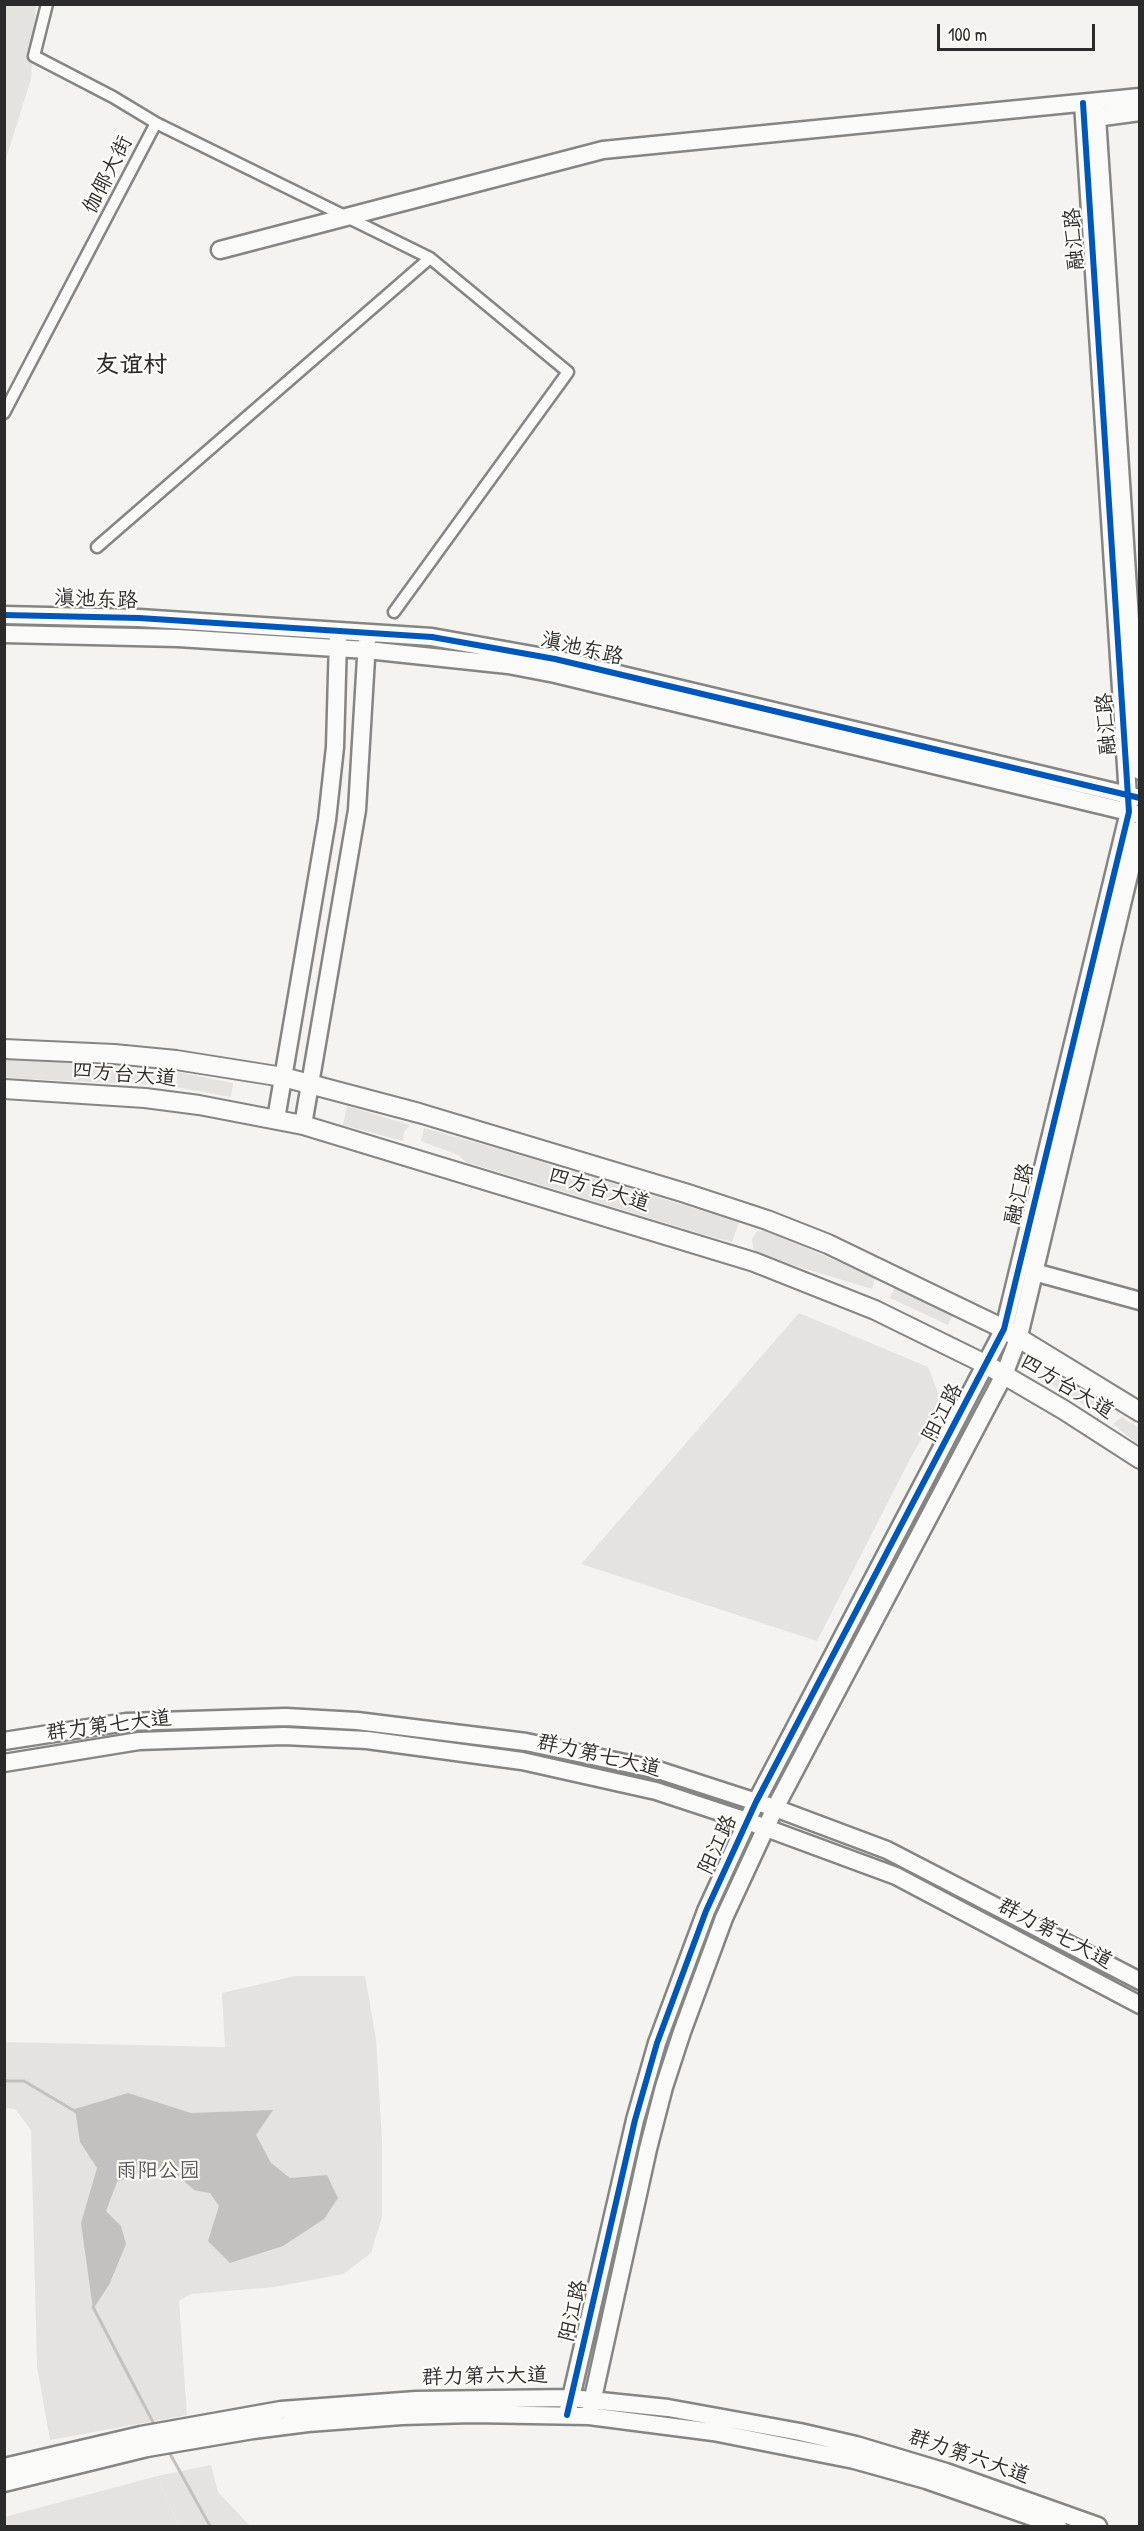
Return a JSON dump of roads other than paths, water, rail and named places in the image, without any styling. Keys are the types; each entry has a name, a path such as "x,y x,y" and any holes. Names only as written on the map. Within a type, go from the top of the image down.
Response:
{"main road":[{"name":"四方台大道","path":"4,1049 166,1059 283,1077 419,1113 685,1193 767,1220 828,1244 1011,1333 1140,1412"},
{"name":"四方台大道","path":"4,1089 145,1098 303,1125 754,1262 875,1310 987,1365 1064,1410 1140,1459"}],"street":[{"name":"伽倻大街","path":"4,413 156,123 113,97 34,56 47,4"},
{"path":"1090,111 1140,97"},
{"path":"220,250 603,150 1090,111 1140,112"},
{"name":"融汇路","path":"1090,111 1140,771"},
{"name":"融汇路","path":"1011,1333 1134,805 1090,111"},
{"path":"156,123 430,258 568,372 394,612"},
{"path":"97,547 430,258"},
{"name":"滇池东路","path":"4,615 139,618 339,629 432,637 555,659 1134,805"},
{"path":"276,1119 327,820 335,747 339,629"},
{"path":"303,1125 357,810 367,631"},
{"name":"滇池东路","path":"4,634 155,637 338,648 498,664 555,674 1134,805"},
{"name":"融汇路","path":"1011,1333 1034,1272 1140,829"},
{"path":"1034,1272 1140,1301"},
{"name":"阳江路","path":"569,2407 635,2120 657,2043 706,1911 756,1802 987,1365 1011,1333"},
{"name":"阳江路","path":"591,2408 664,2087 681,2032 720,1928 775,1808 1004,1375 1011,1333"},
{"name":"群力第七大道","path":"4,1741 126,1722 286,1717 357,1721 526,1742 658,1770 775,1808 886,1850 1140,1981"},
{"name":"群力第七大道","path":"4,1763 139,1741 284,1736 367,1740 522,1761 656,1791 747,1821 897,1876 1140,2006"},
{"name":"群力第六大道","path":"4,2467 144,2442 281,2410 372,2402 668,2408 856,2445 946,2472 1098,2526"},
{"name":"群力第六大道","path":"591,2408 854,2460 936,2483 1058,2526"},
{"name":"群力第六大道","path":"4,2483 144,2442"}],"waterway":[{"path":"4,2081 24,2081 78,2113"},
{"path":"93,2307 155,2426"},
{"path":"168,2450 210,2526"}],"district":[{"name":"友谊村","path":"131,366"}],"park label":[{"name":"雨阳公园","path":"158,2171"}]}
